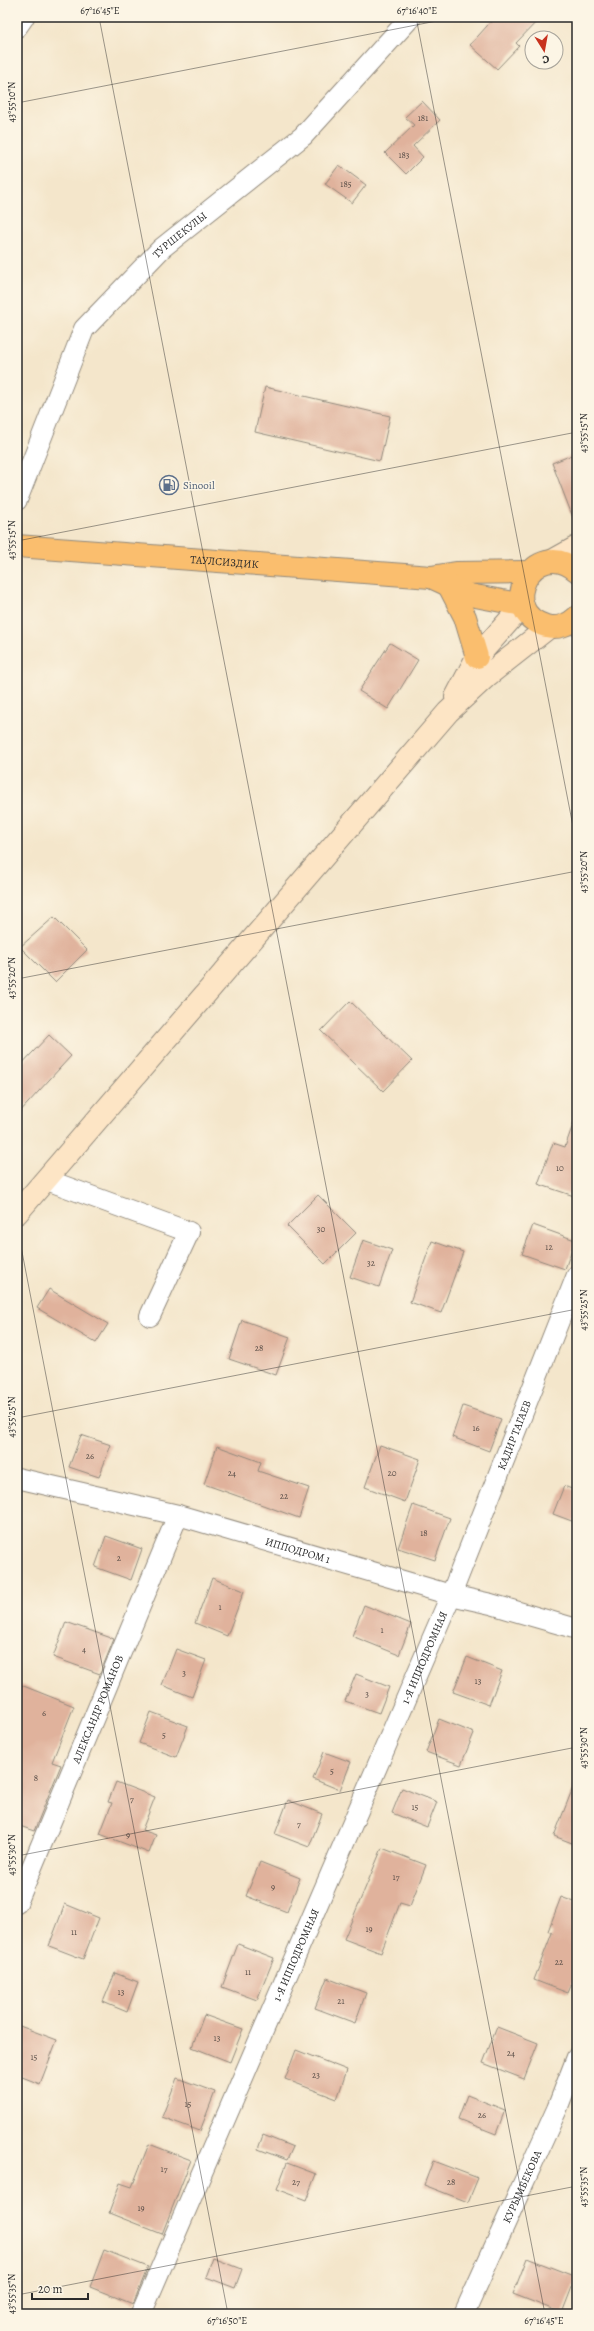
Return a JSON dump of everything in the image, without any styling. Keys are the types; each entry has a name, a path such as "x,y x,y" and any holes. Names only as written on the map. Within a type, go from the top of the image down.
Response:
{"main road":[{"name":"ТАУЛСИЗДИК","path":"17,546 440,582 470,595 523,606"},
{"path":"577,547 552,561 536,567 529,572 521,588 523,606 532,620 548,627 566,625 577,618"},
{"path":"552,561 569,565 577,571"},
{"name":"ТАУЛСИЗДИК","path":"440,582 456,573 529,572"},
{"path":"440,582 465,617 477,657"},
{"path":"448,712 477,657 523,606"},
{"path":"17,1213 47,1180 448,712 488,675 548,627"}],"street":[{"path":"17,27 24,17"},
{"name":"ТУРШЕКУЛЫ","path":"17,500 84,329 162,248 303,136 411,17"},
{"path":"47,1180 189,1232 150,1316"},
{"name":"КАДИР ТАГАЕВ","path":"451,1595 577,1275"},
{"name":"ИППОДРОМ 1","path":"17,1478 178,1515 451,1595 491,1604 577,1629"},
{"name":"АЛЕКСАНДР РОМАНОВ","path":"17,1903 178,1515"},
{"name":"1-Я ИППОДРОМНАЯ","path":"141,2314 451,1595"},
{"name":"КУРЫМБЕКОВА","path":"464,2314 558,2109 577,2057"}],"building":[{"path":"495,17 541,17 528,30 524,30 524,35 516,43 519,46 497,69 470,45"},
{"path":"422,101 440,120 413,146 423,157 406,174 385,153 414,125 405,117"},
{"path":"339,165 366,185 352,203 325,184"},
{"path":"265,387 390,416 380,461 255,432"},
{"path":"577,453 577,528 552,463"},
{"path":"390,643 418,660 388,709 359,691"},
{"path":"54,917 87,950 55,982 20,947"},
{"path":"350,1001 412,1061 383,1091 321,1031"},
{"path":"49,1035 71,1056 17,1115 17,1069"},
{"path":"575,1119 577,1120 577,1197 538,1184 553,1143 565,1147"},
{"path":"318,1195 356,1233 325,1264 287,1226"},
{"path":"533,1225 575,1240 565,1269 522,1254"},
{"path":"363,1240 392,1250 379,1287 350,1277"},
{"path":"432,1241 463,1252 441,1313 410,1302"},
{"path":"49,1289 108,1324 96,1343 37,1308"},
{"path":"242,1320 290,1337 276,1375 229,1359"},
{"path":"463,1406 501,1419 489,1451 452,1437"},
{"path":"81,1435 111,1445 99,1477 69,1467"},
{"path":"380,1445 420,1459 405,1502 365,1487"},
{"path":"217,1446 261,1462 258,1471 309,1488 299,1518 204,1484"},
{"path":"564,1486 577,1491 577,1523 553,1514"},
{"path":"413,1505 450,1518 435,1560 398,1548"},
{"path":"106,1536 142,1549 131,1580 95,1567"},
{"path":"212,1578 244,1591 227,1636 195,1623"},
{"path":"364,1605 411,1624 399,1655 352,1636"},
{"path":"66,1622 114,1639 100,1674 53,1657"},
{"path":"176,1649 206,1660 192,1697 162,1685"},
{"path":"467,1657 502,1671 489,1705 453,1692"},
{"path":"356,1674 389,1687 379,1713 345,1701"},
{"path":"21,1685 74,1706 52,1762 61,1765 34,1831 17,1825 17,1695"},
{"path":"151,1712 188,1726 176,1757 139,1743"},
{"path":"439,1719 474,1733 461,1765 426,1752"},
{"path":"324,1752 351,1762 340,1790 313,1779"},
{"path":"577,1780 577,1845 554,1836"},
{"path":"116,1782 155,1797 142,1830 156,1835 149,1853 100,1834 112,1803 108,1802"},
{"path":"402,1788 437,1802 427,1827 392,1813"},
{"path":"288,1800 322,1814 309,1847 275,1834"},
{"path":"382,1848 426,1865 410,1906 400,1903 381,1953 344,1939"},
{"path":"260,1862 300,1878 287,1912 246,1896"},
{"path":"561,1897 577,1903 577,1971 568,1993 534,1980 552,1933 548,1931"},
{"path":"65,1904 99,1918 83,1959 49,1946"},
{"path":"238,1944 274,1958 257,2000 222,1987"},
{"path":"115,1973 138,1982 127,2012 103,2002"},
{"path":"327,1978 366,1993 355,2023 315,2008"},
{"path":"204,2015 243,2029 230,2062 192,2047"},
{"path":"17,2025 57,2040 40,2084 17,2075"},
{"path":"497,2027 538,2043 524,2079 483,2063"},
{"path":"296,2050 347,2070 337,2099 285,2079"},
{"path":"177,2078 215,2092 200,2131 162,2117"},
{"path":"467,2095 505,2110 496,2134 458,2119"},
{"path":"263,2135 293,2147 287,2160 258,2149"},
{"path":"149,2144 191,2160 162,2234 109,2213 120,2183 132,2187"},
{"path":"433,2161 478,2178 468,2202 424,2185"},
{"path":"287,2163 316,2174 306,2200 277,2189"},
{"path":"104,2250 148,2267 133,2304 90,2287"},
{"path":"213,2258 242,2269 235,2288 206,2277"},
{"path":"527,2258 576,2277 562,2313 513,2294"}],"place":[{"name":"Sinooil","path":"169,485"}]}
